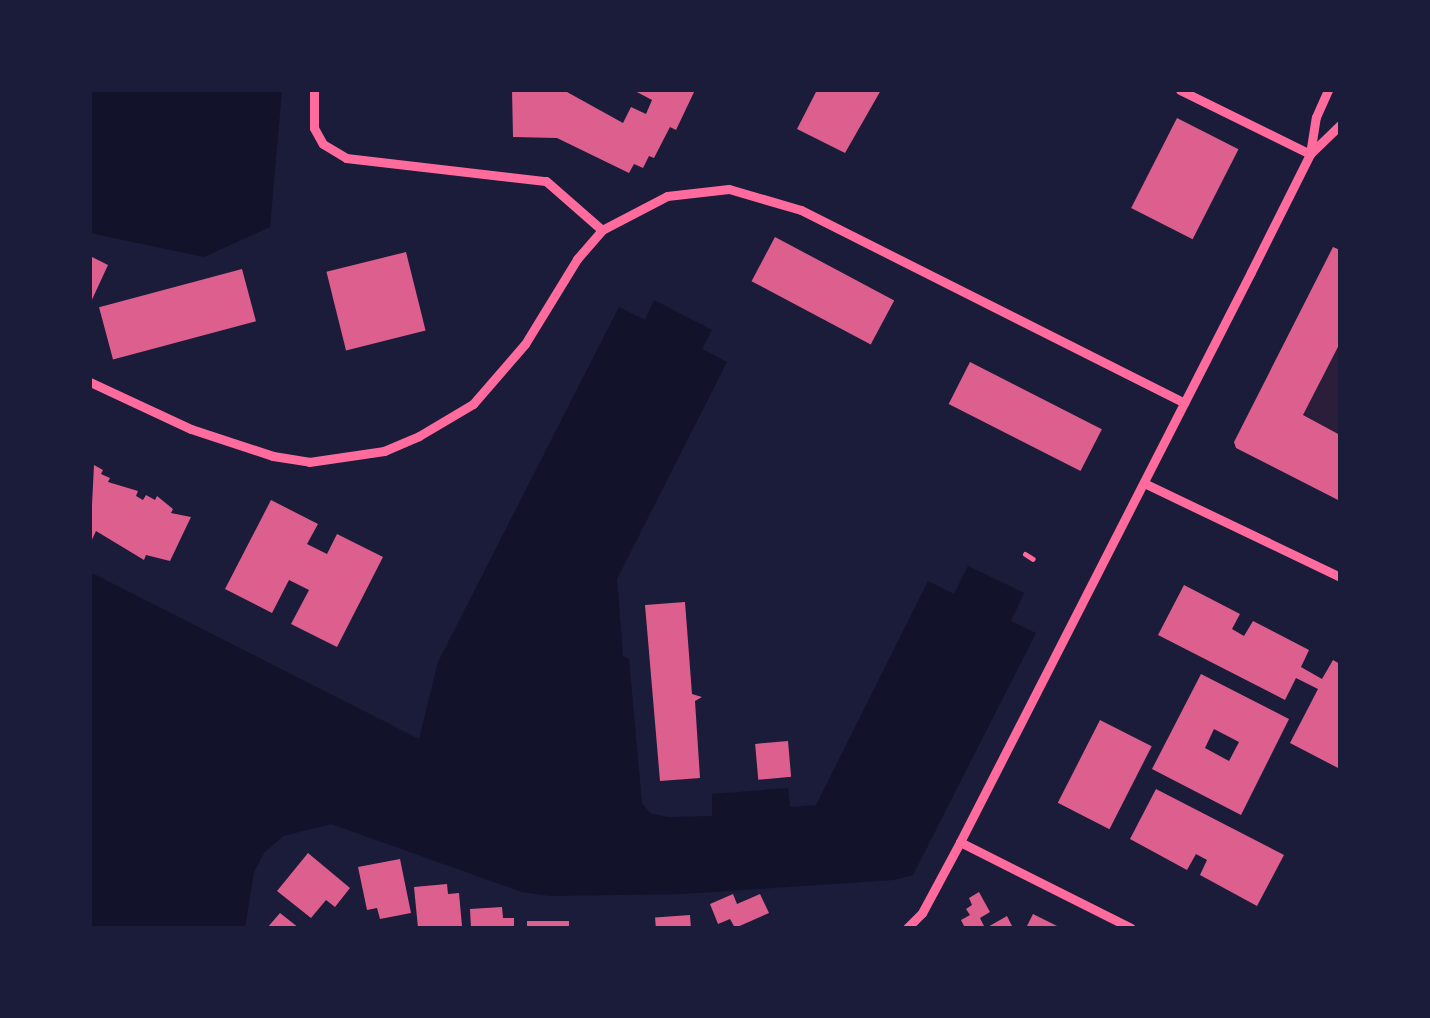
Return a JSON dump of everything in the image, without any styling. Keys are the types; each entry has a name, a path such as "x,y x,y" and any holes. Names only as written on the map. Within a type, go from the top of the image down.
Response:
{"street":[{"path":"314,90 314,128 324,144 346,158 546,181 602,230"},
{"path":"1180,90 1310,154"},
{"path":"909,927 960,842 1310,154 1316,117 1328,90"},
{"path":"1310,154 1340,124"},
{"path":"90,382 190,429 273,456 309,462 384,451 419,436 473,404 525,344 576,259 602,230 651,202 692,190 729,189 766,196 1184,403"},
{"path":"1144,483 1340,576"},
{"path":"960,842 1132,928"}],"lane":[{"path":"1025,554 1033,558"}],"shaded area":[{"path":"90,90 282,90 270,227 204,257 90,233"},
{"path":"654,300 712,330 702,349 727,362 617,579 623,656 629,659 642,803 650,813 668,817 712,816 712,794 788,788 790,807 816,805 928,581 954,594 968,566 1024,593 1011,621 1036,633 913,875 893,880 683,894 550,896 522,892 331,824 283,836 264,853 254,872 245,928 90,928 90,572 419,739 438,662 619,307 645,320"},
{"path":"1340,343 1340,435 1303,415"}],"building":[{"path":"512,90 567,92 623,123 631,107 646,114 652,100 633,90 695,90 676,130 670,127 654,158 649,156 643,168 634,164 629,173 557,138 513,137"},
{"path":"817,90 881,90 845,153 797,129"},
{"path":"1177,118 1238,149 1193,239 1131,208"},
{"path":"775,237 894,300 871,345 752,281"},
{"path":"1333,247 1340,250 1340,343 1303,415 1340,435 1340,501 1236,448 1234,442"},
{"path":"406,252 426,331 346,350 326,272"},
{"path":"90,256 108,265 90,304"},
{"path":"242,269 256,321 113,359 99,307"},
{"path":"970,362 1102,429 1081,471 949,404"},
{"path":"94,465 110,478 108,482 138,491 136,496 143,500 146,495 155,500 157,496 173,509 171,513 191,517 170,561 146,555 144,560 96,531 90,544"},
{"path":"271,500 318,524 307,544 327,554 337,534 383,557 337,647 291,624 309,590 289,580 272,613 225,589"},
{"path":"1184,585 1240,614 1232,629 1244,636 1253,621 1309,650 1301,667 1322,679 1333,660 1340,664 1340,769 1290,743 1318,689 1296,678 1285,700 1158,635"},
{"path":"685,602 692,694 702,697 695,701 700,778 660,781 645,605"},
{"path":"1201,674 1289,719 1241,815 1152,769","holes":["1214,729 1239,742 1229,761 1205,748"]},
{"path":"1100,720 1152,746 1109,829 1058,803"},
{"path":"788,741 791,777 758,780 755,744"},
{"path":"1156,789 1284,855 1257,906 1200,875 1207,860 1196,854 1187,870 1130,839"},
{"path":"308,853 350,888 335,907 326,900 311,918 277,891"},
{"path":"400,859 411,913 380,919 377,908 367,910 358,867"},
{"path":"447,884 448,894 459,893 462,926 418,928 414,887"},
{"path":"979,892 990,912 980,918 985,928 965,928 961,920 970,915 966,909 972,905 969,898"},
{"path":"733,894 737,904 760,894 769,913 735,928 730,919 718,924 710,904"},
{"path":"502,907 503,918 514,918 514,928 471,928 470,909"},
{"path":"280,913 299,928 267,928"},
{"path":"1033,914 1061,928 1026,928"},
{"path":"690,915 691,928 656,928 655,917"},
{"path":"1007,916 1013,928 986,928"},
{"path":"527,921 569,921 569,928 527,928"}]}
